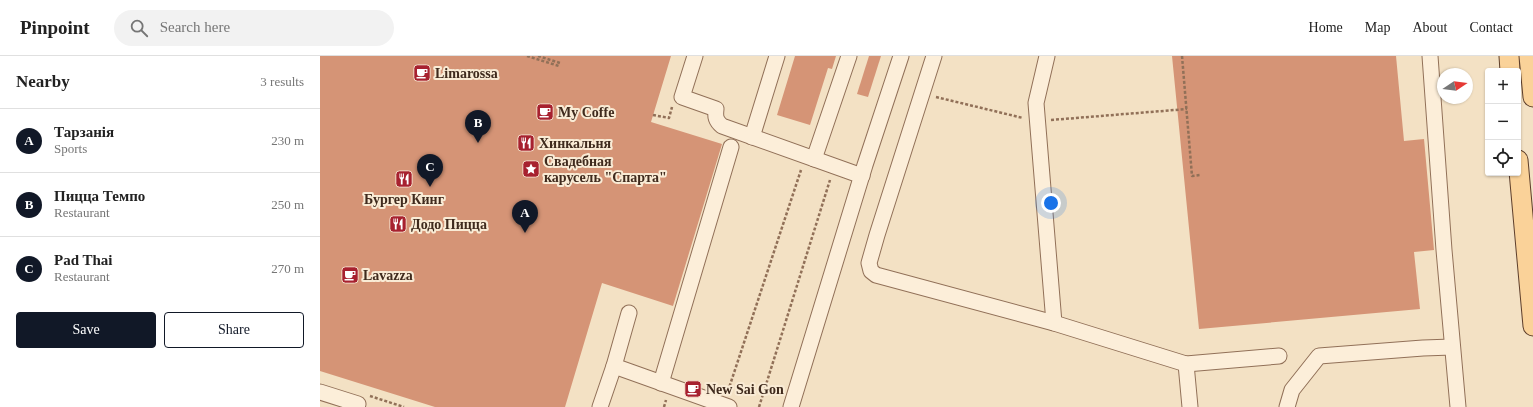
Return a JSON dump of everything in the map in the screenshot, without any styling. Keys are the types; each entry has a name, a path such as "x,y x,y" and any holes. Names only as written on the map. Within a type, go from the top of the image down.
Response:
{"main road":[{"path":"1509,56 1510,68"},
{"path":"1530,56 1533,98"},
{"path":"1519,176 1533,326"}],"lane":[{"path":"695,56 682,97 716,109 715,116 717,122 722,126 862,176"},
{"path":"752,137 777,56"},
{"path":"810,157 849,56"},
{"path":"791,407 862,176 901,56"},
{"path":"934,56 873,249 869,263 871,271 876,274 1054,323 1186,364 1278,356"},
{"path":"1047,56 1036,103 1036,121 1054,323"},
{"path":"1430,56 1452,347 1458,407"},
{"path":"661,382 731,147"},
{"path":"600,407 614,366 629,313"},
{"path":"1287,407 1292,390 1319,356 1452,347"},
{"path":"1186,364 1190,407"},
{"path":"614,366 726,406"},
{"path":"320,392 358,404 357,407"}],"path":[{"path":"528,56 560,65 538,56"},
{"path":"1182,56 1192,176 1200,175"},
{"path":"922,94 1036,121 1187,109"},
{"path":"653,115 669,118 675,97 682,97"},
{"path":"726,406 810,157"},
{"path":"759,407 835,166"}],"building":[{"path":"320,56 671,56 651,122 722,144 673,306 602,283 565,407 435,407 320,371"},
{"path":"795,56 836,56 832,69 828,68 810,125 777,115"},
{"path":"869,56 881,56 868,97 857,94"},
{"path":"1172,56 1396,56 1404,141 1424,139 1434,250 1414,252 1420,309 1199,329"}],"place":[{"name":"Limarossa","path":"422,73"},
{"name":"My Coffe","path":"545,112"},
{"name":"Пицца Темпо","path":"478,143"},
{"name":"Хинкальня","path":"526,143"},
{"name":"Свадебная карусель \"Спарта\"","path":"531,169"},
{"name":"Бургер Кинг","path":"404,179"},
{"name":"Pad Thai","path":"430,187"},
{"name":"Додо Пицца","path":"398,224"},
{"name":"Тарзанія","path":"525,233"},
{"name":"Lavazza","path":"350,275"},
{"name":"New Sai Gon","path":"693,389"}]}
